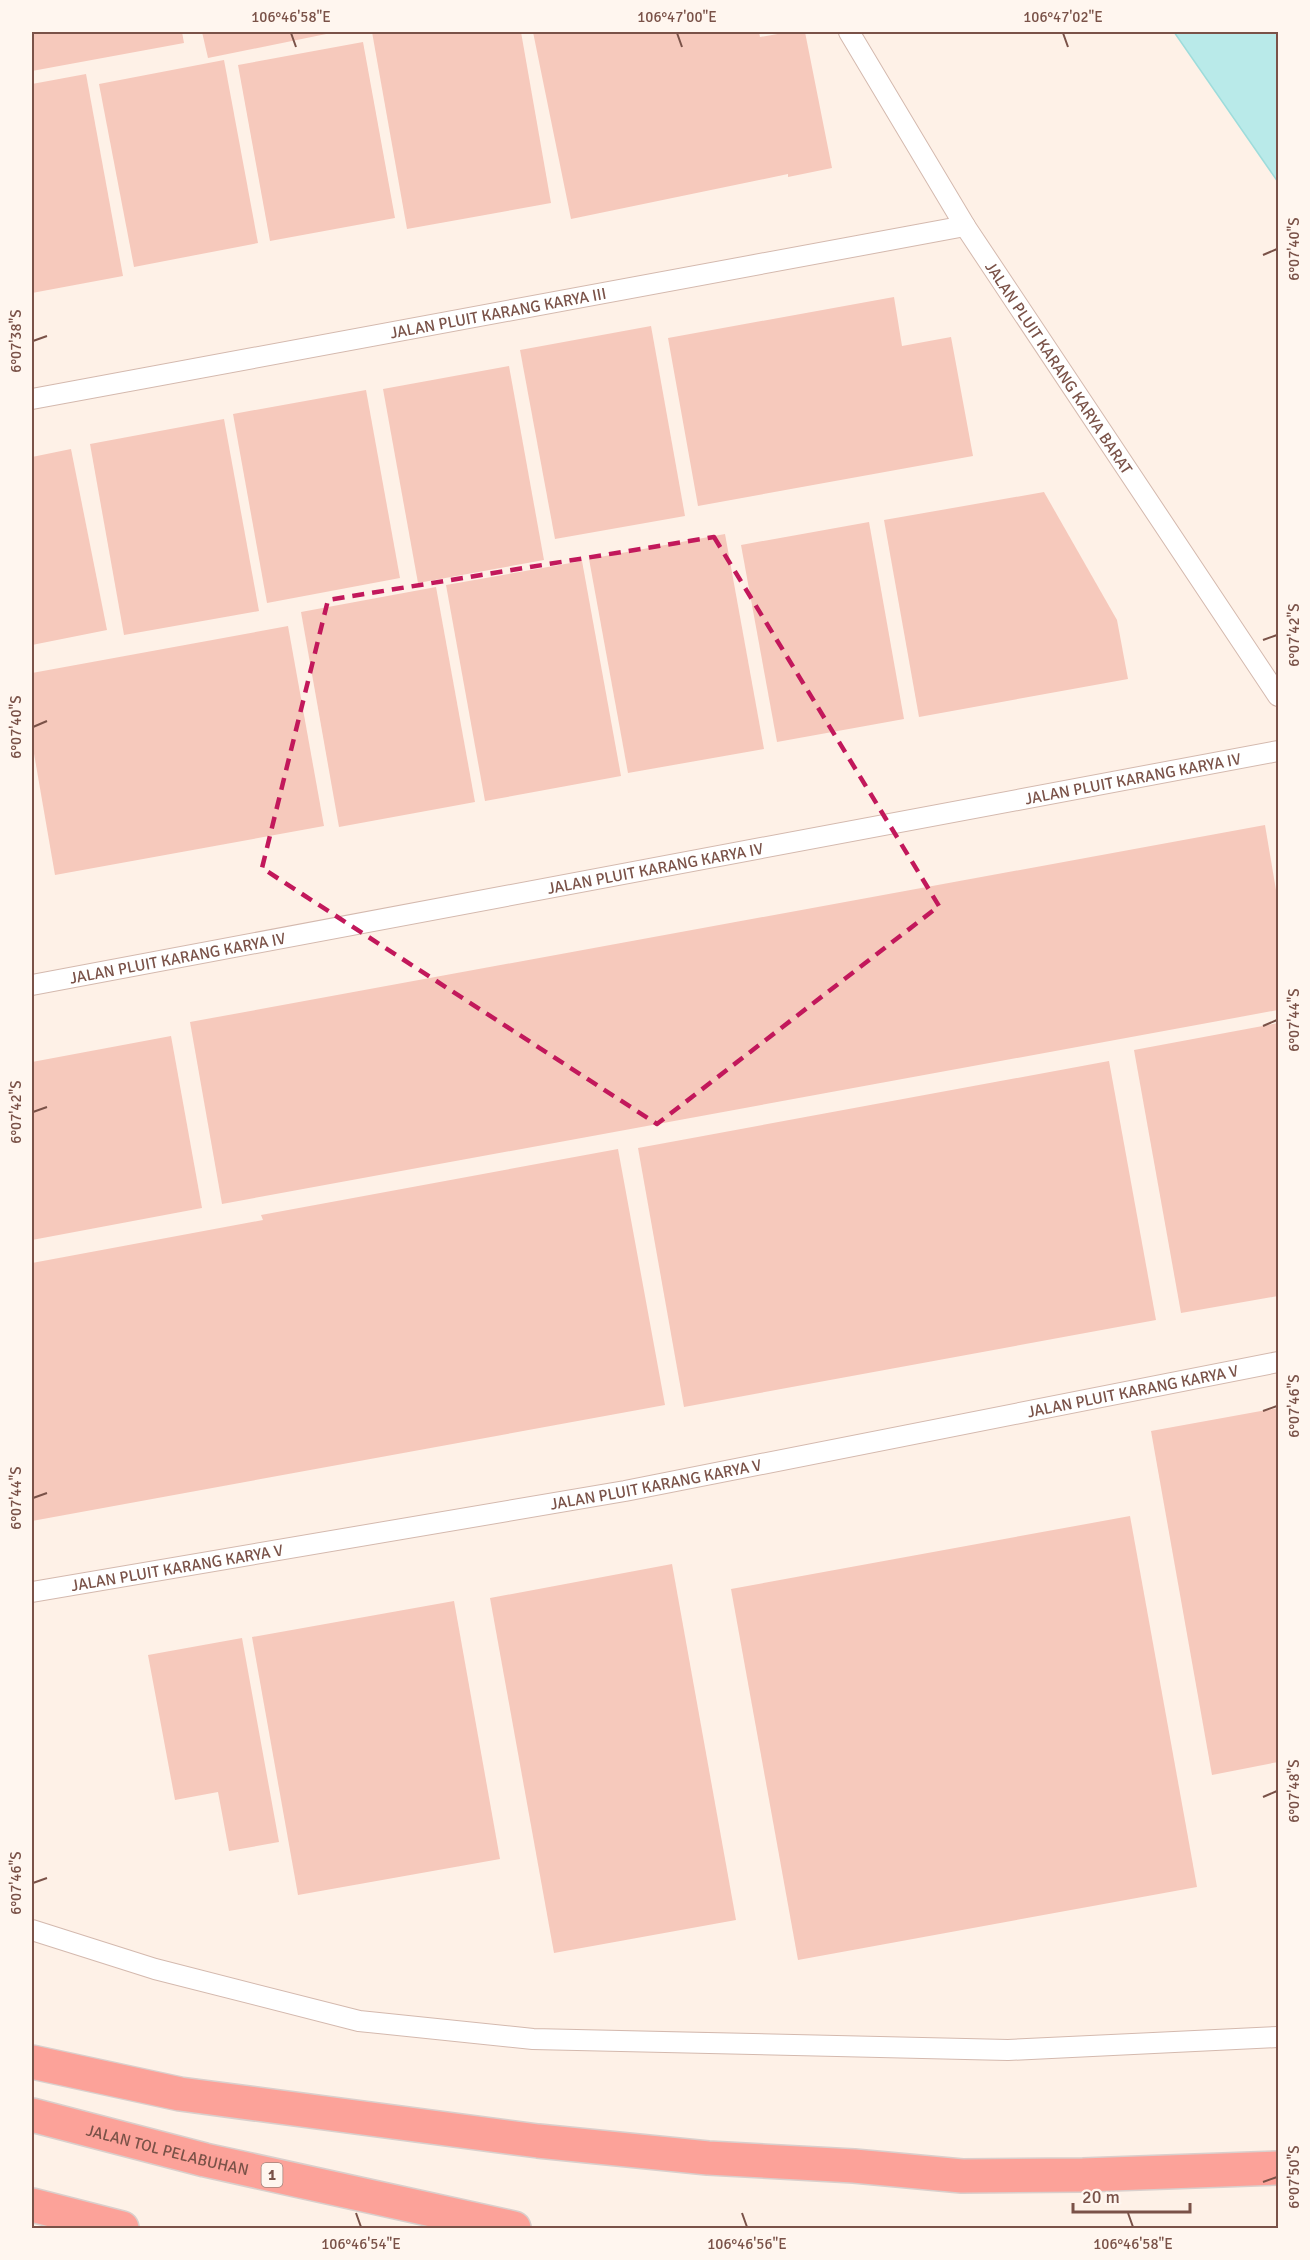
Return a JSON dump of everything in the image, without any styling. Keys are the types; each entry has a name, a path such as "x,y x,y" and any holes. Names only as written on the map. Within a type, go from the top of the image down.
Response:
{"highway":[{"path":"32,2062 180,2094 515,2138 708,2158 854,2166 962,2176 1278,2168"},
{"name":"JALAN TOL PELABUHAN","path":"32,2115 206,2160 514,2229"},
{"path":"32,2205 122,2229"}],"lane":[{"name":"JALAN PLUIT KARANG KARYA BARAT","path":"849,32 965,226 1278,696"},
{"name":"JALAN PLUIT KARANG KARYA III","path":"32,399 965,226"},
{"name":"JALAN PLUIT KARANG KARYA IV","path":"32,985 1278,751"},
{"name":"JALAN PLUIT KARANG KARYA V","path":"32,1592 625,1491 1278,1362"},
{"path":"32,1930 156,1969 359,2021 533,2039 1008,2050 1278,2037"}],"highlighted area":[{"path":"714,537 939,906 657,1124 262,868 328,600"}],"water":[{"path":"1174,32 1278,32 1278,182"}],"building":[{"path":"32,32 182,32 184,43 32,71"},
{"path":"202,32 331,32 331,33 208,58"},
{"path":"372,32 521,32 551,203 407,229"},
{"path":"533,32 759,32 760,37 805,32 832,168 788,177 788,174 571,219"},
{"path":"363,42 395,218 270,241 238,65"},
{"path":"224,60 258,243 134,267 99,84"},
{"path":"86,74 123,276 32,293 32,84"},
{"path":"894,297 902,346 951,337 973,456 698,506 668,338"},
{"path":"651,326 685,516 555,539 520,350"},
{"path":"509,366 544,560 418,583 383,389"},
{"path":"366,390 400,578 267,603 233,414"},
{"path":"224,419 259,611 124,635 90,444"},
{"path":"71,449 107,630 32,645 32,457"},
{"path":"1044,492 1117,620 1128,679 919,717 884,520"},
{"path":"869,522 904,719 777,742 741,545"},
{"path":"725,534 764,749 628,773 589,559"},
{"path":"582,561 621,776 485,801 446,585"},
{"path":"436,587 475,802 339,827 301,612"},
{"path":"288,626 324,826 55,875 32,742 32,673"},
{"path":"1265,825 1278,902 1278,1010 222,1204 190,1022"},
{"path":"1278,1023 1278,1296 1181,1313 1134,1050"},
{"path":"171,1036 202,1208 32,1240 32,1062"},
{"path":"1109,1061 1156,1320 684,1407 638,1148"},
{"path":"618,1149 665,1405 32,1521 32,1263 263,1220 261,1215"},
{"path":"1278,1408 1278,1762 1212,1775 1151,1431"},
{"path":"1130,1516 1197,1887 798,1960 731,1589"},
{"path":"672,1564 736,1920 554,1953 490,1598"},
{"path":"454,1601 500,1859 298,1895 252,1637"},
{"path":"242,1638 279,1842 229,1851 218,1792 175,1800 148,1655"}]}
